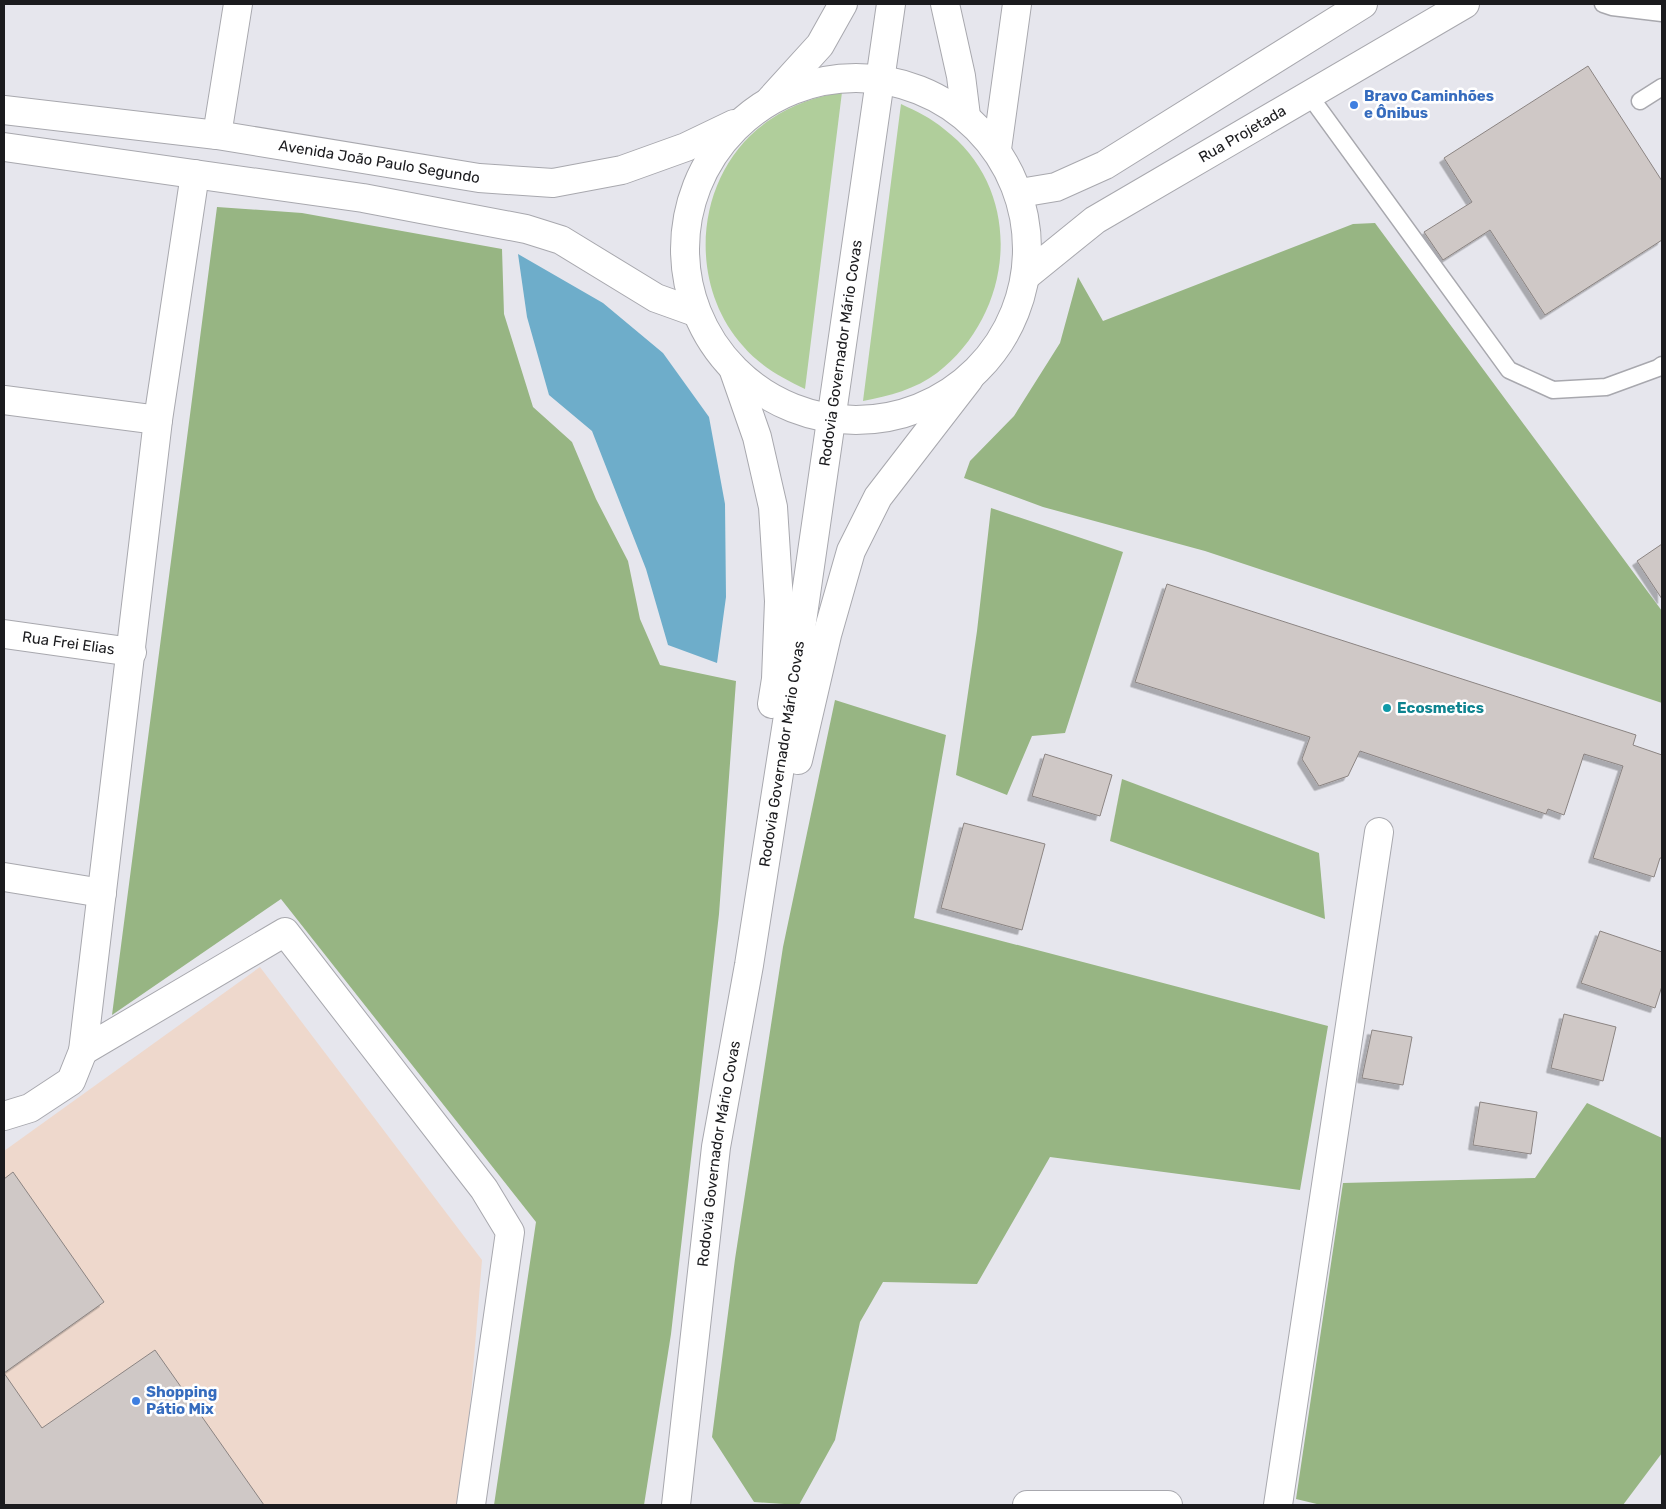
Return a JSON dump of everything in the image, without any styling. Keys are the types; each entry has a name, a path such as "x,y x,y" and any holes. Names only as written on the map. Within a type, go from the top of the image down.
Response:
{"main road":[{"path":"218,135 238,4"},
{"path":"771,99 820,45 843,4"},
{"name":"Rodovia Governador Mário Covas","path":"676,1505 716,1147 749,965 793,684 829,422 891,4"},
{"path":"945,4 961,76 966,116"},
{"path":"997,149 1018,4"},
{"path":"1020,193 1056,187 1105,166 1363,4"},
{"name":"Rua Projetada","path":"1027,275 1095,220 1465,4"},
{"name":"Avenida João Paulo Segundo","path":"4,110 218,135 479,178 553,183 622,170 686,147 744,118 771,99 828,79 880,77 927,92 966,116 997,149 1020,193 1028,234 1027,275 1016,314 1000,342 878,497 850,551 822,654 764,928 749,965"},
{"name":"Avenida João Paulo Segundo","path":"744,118 710,159 689,207 684,260 695,312 712,344 734,371 780,404 829,422"},
{"path":"4,147 363,198 526,229 561,240 656,298 695,312"},
{"path":"4,1116 30,1108 71,1082 83,1051 132,652 158,420 195,174"},
{"path":"734,371 757,437 773,507 779,601 776,679 753,833 748,893 749,965"},
{"path":"829,422 882,419 928,405 969,379"},
{"path":"4,400 158,420"},
{"name":"Rua Frei Elias","path":"4,634 132,652"},
{"path":"1278,1505 1379,832"},
{"path":"4,877 102,893"},
{"path":"83,1051 285,932 484,1189 510,1232 471,1505"},
{"path":"1027,1505 1168,1505"}],"lane":[{"path":"1603,4 1612,7 1662,13"},
{"path":"1640,101 1662,87"},
{"path":"1309,95 1510,370 1553,390 1606,387 1662,365"}],"shaded area":[{"path":"260,967 482,1260 462,1505 4,1505 4,1151"}],"green space":[{"path":"842,92 805,389 780,376 757,360 743,346 724,319 712,290 706,258 707,226 714,195 727,166 746,140 771,119 796,105"},
{"path":"901,104 939,125 970,155 988,185 998,218 1000,252 995,286 983,318 963,348 929,379 911,388 863,401"},
{"path":"217,207 302,213 502,249 504,314 533,407 572,442 596,499 628,561 640,619 660,665 736,681 719,914 671,1334 644,1505 494,1505 536,1222 281,899 112,1015"},
{"path":"1375,223 1662,611 1662,703 1205,551 1043,507 964,478 970,461 1014,416 1060,343 1078,277 1103,321 1353,224"},
{"path":"991,508 1123,552 1065,733 1032,736 1007,795 956,775 977,631"},
{"path":"835,700 946,735 914,918 1328,1026 1300,1190 1050,1157 977,1284 883,1282 860,1322 835,1440 799,1505 754,1502 712,1437 735,1259 783,947"},
{"path":"1122,779 1319,853 1325,919 1110,841"},
{"path":"1587,1103 1662,1138 1662,1453 1623,1505 1321,1505 1296,1499 1343,1183 1535,1178"}],"water":[{"path":"518,254 603,303 663,353 709,417 725,504 726,597 717,663 668,645 646,569 592,431 549,395 527,317"}],"building":[{"path":"1588,66 1662,181 1662,240 1545,315 1490,230 1443,260 1424,232 1472,202 1444,158"},
{"path":"1662,544 1662,599 1637,561"},
{"name":"Ecosmetics","path":"1167,584 1636,735 1633,745 1662,755 1662,858 1660,858 1654,877 1593,858 1623,766 1584,754 1564,815 1548,809 1546,814 1360,751 1348,776 1319,786 1302,759 1310,737 1135,682"},
{"path":"1045,754 1112,775 1100,816 1032,796"},
{"path":"964,823 1045,844 1022,930 941,908"},
{"path":"1600,931 1662,952 1662,986 1655,1008 1581,983"},
{"path":"1564,1014 1616,1027 1603,1081 1551,1068"},
{"path":"1372,1030 1412,1037 1403,1085 1362,1078"},
{"path":"1480,1102 1537,1112 1531,1154 1473,1145"},
{"path":"13,1172 104,1302 4,1373 4,1179"},
{"name":"Shopping Pátio Mix","path":"155,1350 264,1505 4,1505 4,1373 42,1428"}],"place":[{"name":"Bravo Caminhões e Ônibus","path":"1354,105"},
{"name":"Ecosmetics","path":"1387,708"},
{"name":"Shopping Pátio Mix","path":"136,1401"}]}
